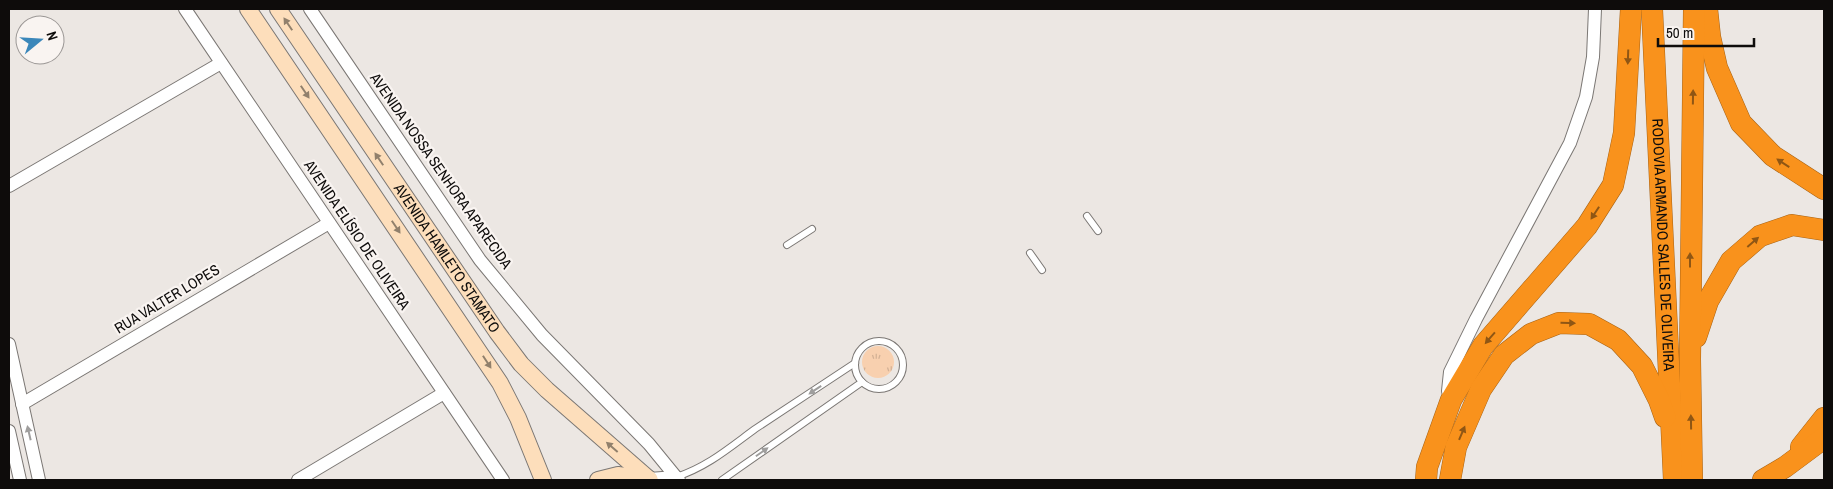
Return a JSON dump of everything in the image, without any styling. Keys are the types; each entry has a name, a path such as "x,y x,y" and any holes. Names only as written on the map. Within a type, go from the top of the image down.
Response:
{"highway":[{"path":"1426,480 1427,467 1451,400 1483,346 1587,226 1613,185 1624,133 1631,9"},
{"name":"RODOVIA ARMANDO SALLES DE OLIVEIRA","path":"1652,9 1672,441 1686,477"},
{"name":"RODOVIA ARMANDO SALLES DE OLIVEIRA","path":"1686,477 1690,359 1694,9"},
{"path":"1707,9 1710,37 1717,68 1742,123 1774,156 1824,189"},
{"path":"1690,359 1708,301 1731,261 1760,236 1792,225 1824,230"},
{"path":"1450,480 1456,447 1485,382 1504,355 1524,339 1531,334 1559,323 1588,324 1618,340 1642,366 1659,400 1672,441"},
{"path":"1785,467 1824,418"},
{"path":"1763,480 1785,467 1824,438"}],"main road":[{"name":"AVENIDA HAMLETO STAMATO","path":"248,9 500,383 518,418 543,480"},
{"name":"AVENIDA HAMLETO STAMATO","path":"278,9 497,332 521,364 649,480"},
{"path":"598,480 618,475 649,480"}],"street":[{"name":"AVENIDA ELÍSIO DE OLIVEIRA","path":"185,9 503,480"},
{"name":"AVENIDA NOSSA SENHORA APARECIDA","path":"310,9 480,260 542,335 649,444 677,478"},
{"path":"1451,400 1448,383 1450,372 1570,142 1588,87 1593,57 1595,9"},
{"path":"9,186 221,63"},
{"name":"RUA VALTER LOPES","path":"22,404 329,223"},
{"path":"9,344 37,479"},
{"path":"298,480 444,393"},
{"path":"9,430 20,480"},
{"path":"649,480 677,478"}],"lane":[{"path":"1086,216 1098,231"},
{"path":"787,245 812,229"},
{"path":"1030,253 1042,270"},
{"path":"677,478 708,464 754,430 855,363 863,347 873,342 886,342 896,349 902,360 902,372 892,384 883,388 875,388 862,382 858,376 855,363"},
{"path":"722,480 862,382"}],"green space":[{"path":"878,346 884,347 889,351 893,356 893,368 889,373 884,377 878,378 872,377 867,373 863,368 862,362 863,356 867,351 872,347"}]}
